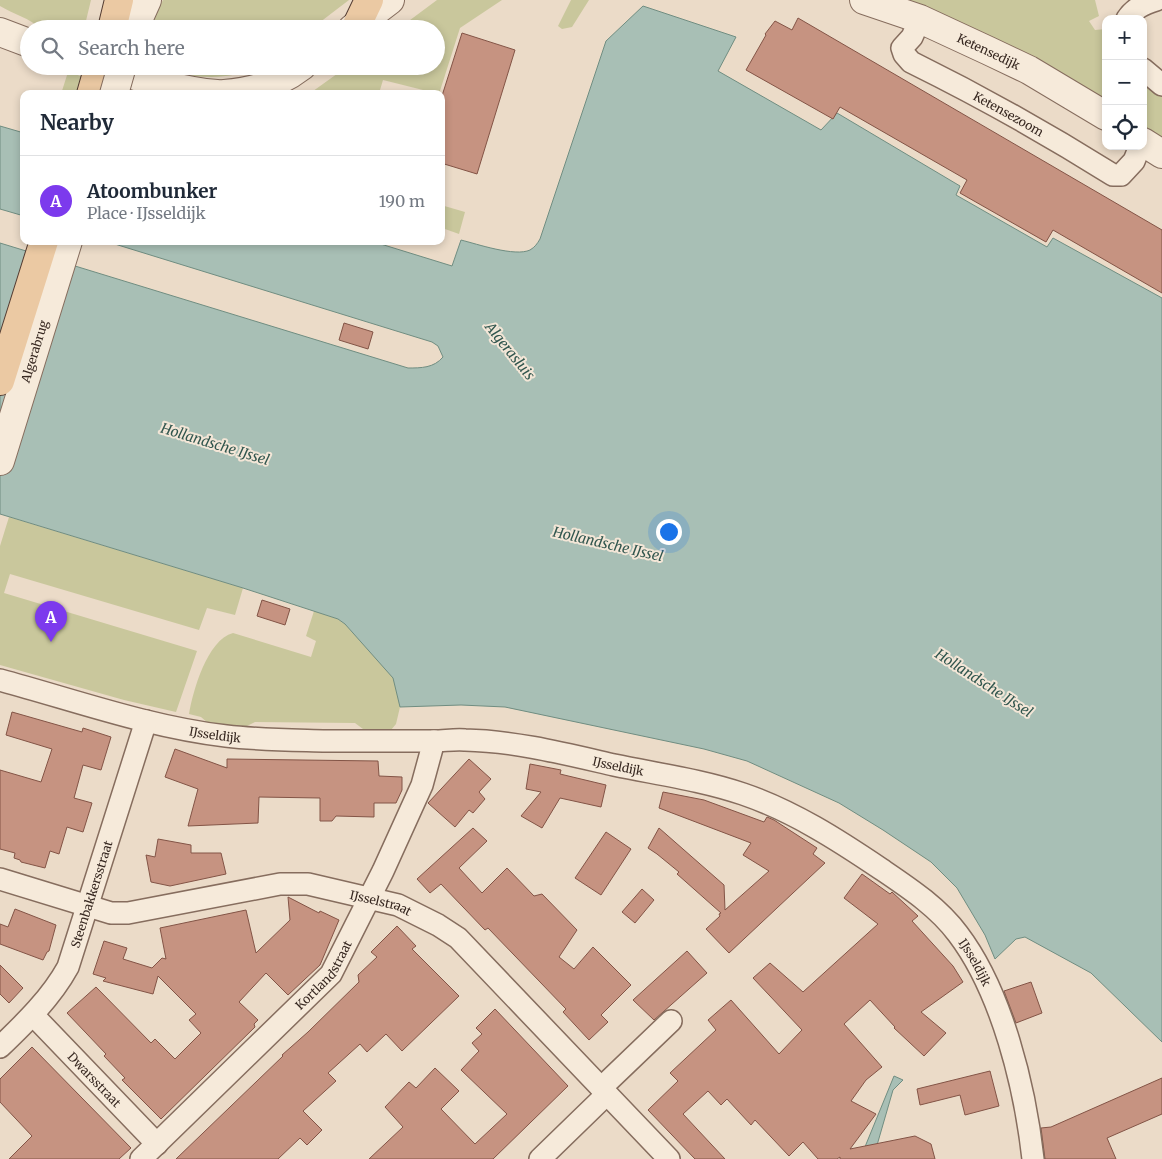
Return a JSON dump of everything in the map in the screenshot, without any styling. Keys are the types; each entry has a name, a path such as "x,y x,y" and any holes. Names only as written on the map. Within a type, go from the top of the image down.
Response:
{"main road":[{"path":"359,20 369,0"},
{"path":"91,90 96,75"},
{"name":"Algerabrug","path":"0,381 43,245"}],"street":[{"path":"120,14 147,0"},
{"path":"364,20 390,0"},
{"name":"Ketensedijk","path":"864,0 920,19 1029,70 1102,114"},
{"path":"1130,15 1144,4 1156,0"},
{"name":"Ketensezoom","path":"920,19 912,37 902,48 904,54 911,62 1023,120 1113,175 1121,175 1134,160 1138,150"},
{"path":"0,32 20,40"},
{"path":"1147,72 1162,85"},
{"path":"115,90 119,75"},
{"path":"134,75 187,90"},
{"path":"252,90 261,88 288,75"},
{"path":"1147,145 1162,154"},
{"name":"Algerabrug","path":"0,461 67,245"},
{"name":"IJsseldijk","path":"0,680 146,721 226,736 280,740 466,740 511,744 575,756 743,794 798,817 856,852 908,888 937,911 958,934 995,1000 1016,1066 1024,1099 1033,1159"},
{"name":"Steenbakkersstraat","path":"0,1047 33,1015 62,979 68,967 146,721"},
{"name":"Kortlandstraat","path":"142,1159 331,974 383,871 422,785 434,741"},
{"name":"IJsselstraat","path":"0,879 111,913 128,913 280,884 294,883 308,884 398,906 438,925 458,938 668,1159"},
{"name":"Dwarsstraat","path":"33,1015 157,1144"},
{"path":"540,1159 671,1022"}],"shaded area":[{"path":"0,0 91,0 86,20 28,20 0,6"},
{"path":"163,0 349,0 323,20 150,20"},
{"path":"437,0 502,0 460,28 440,90 423,90 383,80 380,90 315,90 335,75 445,75 445,20 410,20"},
{"path":"571,0 589,0 572,27 562,29 558,26"},
{"path":"903,0 1095,0 1099,16 1089,21 1095,30 1102,29 1102,101"},
{"path":"67,75 78,75 122,89 122,90 62,90"},
{"path":"186,75 234,75 215,77"},
{"path":"1147,78 1162,93 1162,141 1147,131"},
{"path":"445,206 465,212 459,234 445,229"},
{"path":"9,517 243,588 235,615 207,608 199,630 10,574 4,593 197,651 176,712 124,700 0,665 0,546"},
{"path":"314,611 338,619 345,624 394,678 400,707 396,724 391,730 363,729 355,723 255,722 245,727 208,723 201,717 189,714 203,668 216,645 224,638 233,633 311,657 316,641 306,636"}],"water":[{"path":"643,6 736,37 718,71 821,130 837,113 960,186 956,195 1047,247 1053,238 1162,298 1162,1042 1091,973 1025,937 1016,939 995,959 985,935 957,888 931,862 839,803 747,761 704,749 505,707 461,705 400,707 393,678 345,624 338,619 0,514 0,243 408,368 431,365 443,357 438,346 432,342 118,245 384,245 452,266 461,240 506,251 523,252 530,250 540,239 606,41"},
{"path":"0,126 20,132 20,215 0,209"},
{"path":"894,1076 903,1080 893,1090 873,1159 860,1159"}],"building":[{"path":"798,18 1162,230 1162,293 1053,230 1046,242 960,193 967,180 840,107 833,119 746,70 765,34 775,21 792,30"},
{"path":"462,33 515,50 477,174 445,164 444,90"},
{"path":"344,323 373,332 368,349 339,340"},
{"path":"262,600 290,609 285,625 257,616"},
{"path":"12,712 82,732 83,728 111,737 101,770 83,765 74,798 92,803 83,832 67,827 59,854 50,851 45,868 21,862 14,858 15,853 0,849 0,770 41,782 52,749 6,735"},
{"path":"175,749 227,768 227,759 378,761 379,776 402,777 402,790 396,803 374,803 374,817 336,816 332,821 320,821 320,798 259,797 258,823 188,826 198,789 165,777"},
{"path":"469,759 491,779 479,792 485,799 473,813 469,810 455,827 428,803"},
{"path":"530,764 561,770 560,774 606,785 601,807 560,798 542,828 521,816 541,792 526,789"},
{"path":"663,792 704,800 764,822 767,817 774,820 817,848 813,854 825,863 729,953 706,929 721,913 677,874 679,872 648,848 659,828 724,885 725,910 769,871 743,855 751,843 659,808"},
{"path":"473,828 487,841 459,868 482,893 507,868 534,896 542,894 577,930 559,957 574,969 593,947 631,985 601,1015 608,1022 589,1040 563,1012 566,1009 488,928 485,930 441,884 430,893 417,879"},
{"path":"606,832 631,849 601,895 575,878"},
{"path":"158,839 191,845 191,853 221,853 226,874 170,886 151,882 146,855 155,857"},
{"path":"862,874 890,894 892,892 918,916 912,921 953,966 963,982 921,1012 946,1033 924,1056 894,1028 870,1000 844,1024 882,1067 866,1080 851,1101 876,1114 850,1149 915,1136 931,1144 935,1159 840,1159 840,1157 837,1159 818,1159 803,1142 789,1156 755,1120 751,1125 727,1099 721,1105 708,1091 683,1114 725,1159 695,1159 648,1110 678,1081 670,1073 716,1030 708,1020 731,1000 779,1054 802,1030 753,978 770,963 803,992 878,924 844,898"},
{"path":"642,889 654,900 635,923 622,912"},
{"path":"288,897 319,913 320,911 339,920 320,965 288,995 266,973 239,1002 258,1020 254,1024 255,1027 161,1119 122,1080 125,1078 104,1056 106,1054 67,1013 96,987 151,1043 155,1039 175,1059 201,1033 189,1020 196,1014 158,976 153,994 103,981 106,978 93,974 104,941 127,948 123,959 152,968 162,958 166,959 160,928 246,910 256,953 290,920"},
{"path":"15,909 56,925 49,951 43,960 0,944 0,924 8,927"},
{"path":"397,926 416,946 412,949 459,996 402,1051 386,1034 367,1052 360,1044 328,1073 336,1081 303,1111 322,1130 307,1145 300,1138 278,1159 176,1159 359,982 358,975 377,957 371,952"},
{"path":"687,951 707,973 654,1020 633,1000"},
{"path":"0,965 23,988 9,1003 0,994"},
{"path":"1031,982 1042,1013 1016,1023 1004,991"},
{"path":"495,1009 568,1086 493,1159 369,1159 403,1127 385,1107 409,1082 416,1088 435,1068 459,1091 441,1109 475,1144 507,1114 461,1070 479,1051 472,1043 482,1034 476,1028"},
{"path":"32,1047 131,1148 119,1159 9,1159 32,1136 0,1102 0,1079"},
{"path":"990,1071 999,1106 965,1115 960,1095 920,1105 917,1089"},
{"path":"1162,1078 1162,1114 1107,1138 1116,1159 1045,1159 1041,1128 1051,1127"}],"place":[{"name":"Atoombunker","path":"51,642"}],"water label":[{"name":"Algerasluis","path":"510,351"},
{"name":"Hollandsche IJssel","path":"215,444"},
{"name":"Hollandsche IJssel","path":"608,544"},
{"name":"Hollandsche IJssel","path":"984,683"}]}
